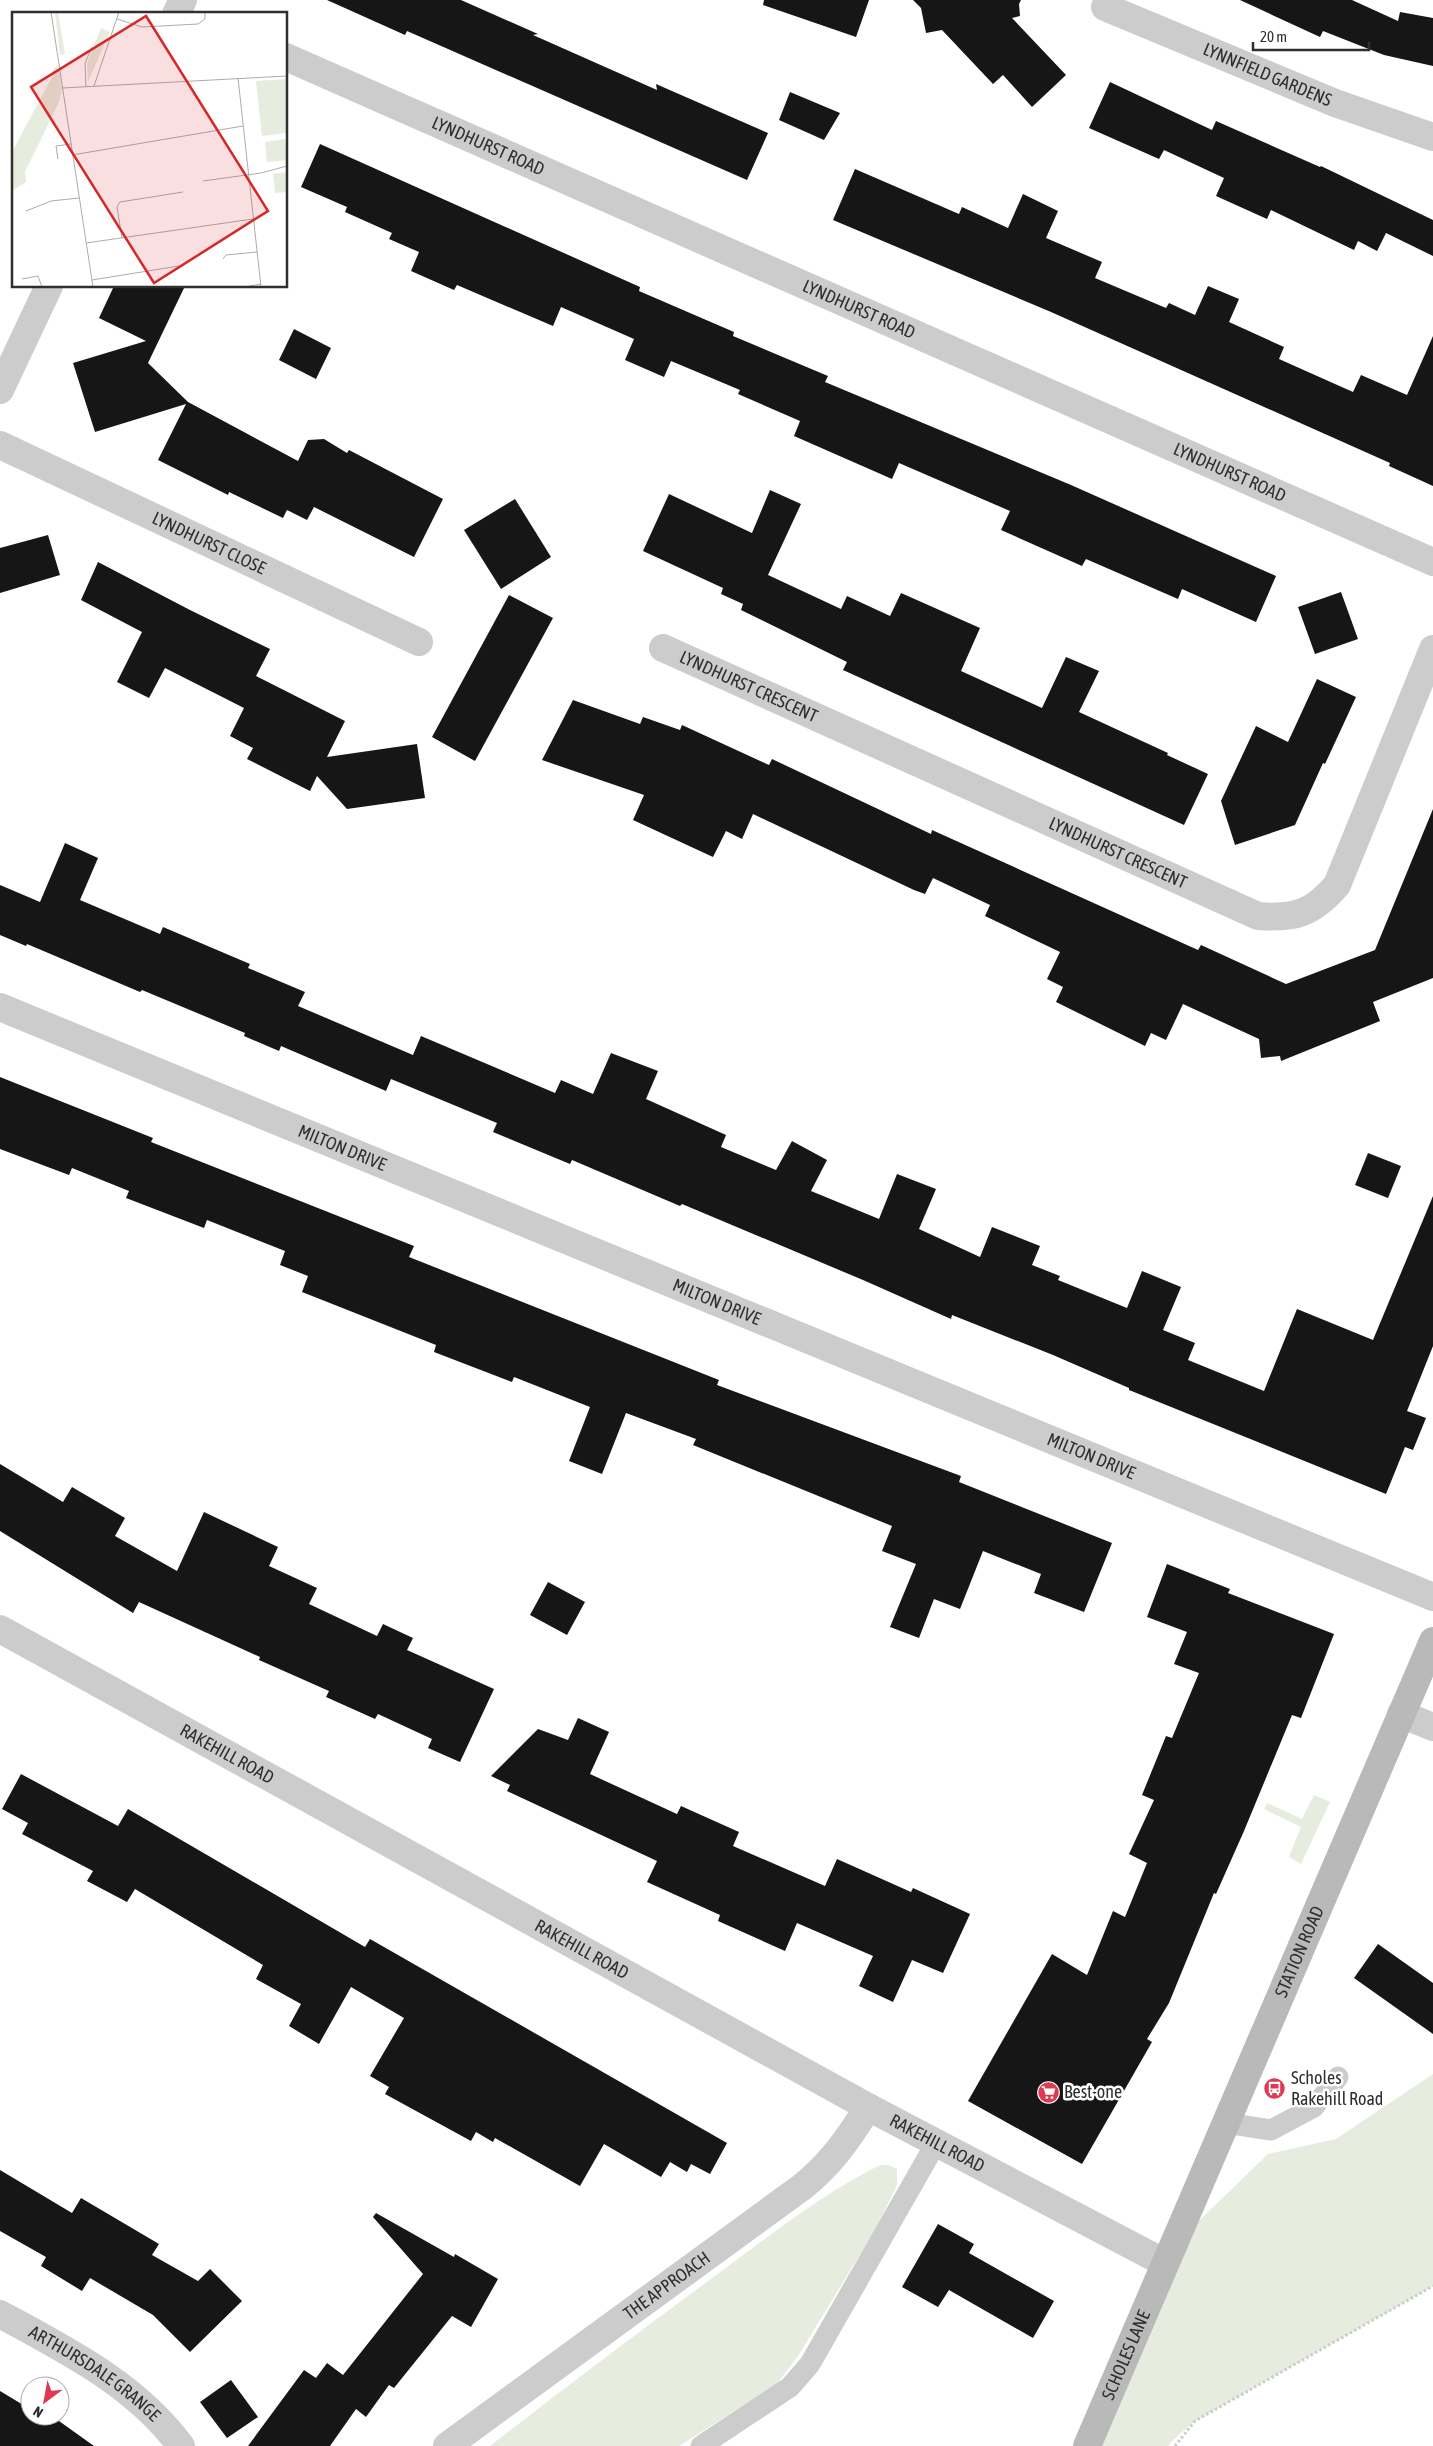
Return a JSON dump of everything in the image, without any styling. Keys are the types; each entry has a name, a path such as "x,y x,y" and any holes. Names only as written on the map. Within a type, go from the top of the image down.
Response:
{"street":[{"name":"LYNNFIELD GARDENS","path":"1105,7 1335,103 1433,137"},
{"name":"LYNDHURST ROAD","path":"288,58 1433,562"},
{"path":"0,390 48,288"},
{"name":"LYNDHURST CLOSE","path":"0,445 419,642"},
{"name":"LYNDHURST CRESCENT","path":"663,648 1258,916 1281,918 1303,914 1322,902 1337,885 1433,650"},
{"name":"MILTON DRIVE","path":"0,1008 1433,1597"},
{"name":"RAKEHILL ROAD","path":"0,1629 868,2107 1165,2263"},
{"name":"STATION ROAD","path":"1165,2263 1433,1641"},
{"path":"1401,1714 1433,1727"},
{"name":"THE APPROACH","path":"447,2446 802,2187 834,2158 868,2107"},
{"name":"SCHOLES LANE","path":"1087,2446 1165,2263"},
{"name":"ARTHURSDALE GRANGE","path":"0,2314 71,2353 122,2387 168,2429 181,2446"}],"lane":[{"path":"1226,2123 1271,2130 1314,2107 1338,2077"},
{"path":"701,2446 790,2387 810,2364 936,2143"}],"path":[{"path":"1175,2446 1194,2421 1433,2286"}],"shaded area":[{"path":"1314,1795 1330,1802 1301,1864 1289,1857 1301,1827 1264,1809 1267,1803 1302,1819"},
{"path":"1433,2074 1433,2286 1195,2421 1168,2446 1087,2446 1171,2248 1268,2154 1336,2139"},
{"path":"880,2165 888,2165 897,2169 897,2185 876,2228 798,2356 776,2385 679,2446 490,2446 780,2228 839,2188"}],"building":[{"path":"327,0 461,0 538,34 533,35 657,90 656,84 768,133 747,180 407,31 405,35"},
{"path":"764,0 869,0 856,37 763,5"},
{"path":"913,0 1021,0 1019,4 1020,16 1012,18 1066,75 1032,107 1003,75 993,84 942,30 926,33 921,8"},
{"path":"1240,0 1352,0 1398,21 1400,12 1433,18 1433,66 1384,55 1323,31 1320,37"},
{"path":"1110,82 1212,130 1216,121 1321,166 1433,220 1433,256 1386,233 1377,251 1358,241 1354,250 1271,210 1267,219 1216,196 1224,178 1164,150 1159,159 1089,128"},
{"path":"790,92 840,113 824,140 779,120"},
{"path":"320,144 640,287 639,291 734,332 733,336 828,376 825,382 1071,485 1276,576 1256,622 1182,589 1178,599 1086,559 1082,566 1001,530 1010,511 899,463 892,479 794,436 800,421 738,394 740,390 671,361 664,377 625,360 634,339 561,307 553,326 457,285 454,290 411,271 419,252 389,239 392,233 345,212 347,207 301,187"},
{"path":"855,169 959,214 962,207 1008,228 1023,194 1058,211 1046,238 1102,262 1095,278 1166,308 1169,303 1195,315 1208,286 1239,299 1229,322 1284,347 1279,359 1353,392 1361,375 1407,395 1433,336 1433,486 1389,466 1390,463 1051,312 833,220"},
{"path":"113,288 184,288 148,363 188,402 298,461 308,440 324,439 347,453 349,450 443,499 414,557 314,507 307,520 287,510 283,518 229,492 228,495 158,460 186,404 95,432 73,363 146,341 99,318"},
{"path":"294,329 331,348 316,379 279,360"},
{"path":"770,490 801,504 768,575 841,609 847,596 890,616 901,593 980,628 961,671 1042,708 1066,657 1099,671 1079,712 1168,753 1167,755 1208,774 1184,825 843,670 847,662 741,610 743,604 721,594 723,588 643,551 669,494 752,533"},
{"path":"515,499 551,557 501,589 464,530"},
{"path":"48,535 60,575 0,593 0,548"},
{"path":"98,562 270,649 256,676 345,721 327,757 417,744 425,798 347,809 317,776 310,791 247,759 253,748 230,736 244,708 165,668 149,698 117,682 142,632 81,600"},
{"path":"1341,592 1358,639 1315,654 1298,607"},
{"path":"509,595 553,618 475,761 432,737"},
{"path":"1317,679 1356,697 1295,825 1235,845 1221,801 1256,726 1288,742"},
{"path":"573,700 640,724 643,717 680,730 682,725 769,765 772,759 931,834 932,830 1198,950 1201,945 1286,984 1375,950 1433,809 1433,978 1373,1002 1380,1021 1281,1061 1280,1056 1261,1058 1259,1039 1183,1004 1166,1040 1151,1033 1145,1046 1056,1002 1063,987 1047,979 1060,952 985,916 990,905 933,878 925,894 753,814 742,839 726,831 713,857 633,820 644,795 542,760"},
{"path":"65,843 98,858 80,900 160,934 163,927 250,964 248,968 305,992 298,1006 413,1055 421,1036 555,1093 561,1080 593,1094 611,1053 658,1071 646,1099 726,1135 721,1147 776,1170 792,1141 827,1160 811,1191 879,1219 897,1174 936,1189 919,1229 980,1257 992,1227 1040,1246 1032,1265 1060,1276 1058,1280 1127,1308 1142,1271 1181,1287 1163,1330 1195,1343 1188,1360 1264,1391 1297,1309 1373,1340 1433,1196 1433,1346 1407,1411 1426,1418 1413,1450 1405,1447 1386,1494 1129,1390 1129,1388 1053,1355 952,1315 951,1319 682,1204 680,1206 572,1160 570,1164 493,1132 497,1123 391,1079 386,1091 281,1046 279,1051 244,1036 245,1033 142,990 140,992 27,944 26,946 0,935 0,885 40,902"},
{"path":"0,1077 153,1138 151,1142 414,1246 409,1257 719,1380 717,1385 961,1476 959,1482 1112,1543 1084,1612 1034,1593 1041,1574 983,1551 960,1609 934,1599 919,1638 890,1627 916,1564 882,1551 892,1526 693,1445 696,1439 626,1413 602,1474 569,1461 590,1407 514,1377 512,1382 434,1352 436,1345 302,1292 308,1276 280,1265 285,1251 207,1220 204,1228 126,1198 129,1191 72,1168 69,1175 0,1149"},
{"path":"1368,1153 1401,1166 1388,1198 1355,1185"},
{"path":"0,1464 63,1502 72,1487 125,1518 115,1536 177,1571 204,1512 278,1547 269,1566 317,1588 309,1604 377,1636 383,1624 413,1638 407,1650 494,1689 460,1762 428,1748 432,1739 378,1714 375,1719 326,1697 329,1691 259,1660 260,1657 139,1602 133,1613 0,1531"},
{"path":"1167,1564 1230,1589 1228,1593 1334,1634 1301,1718 1292,1715 1244,1831 1216,1894 1214,1893 1169,2003 1147,2039 1152,2042 1082,2164 968,2101 1052,1954 1087,1975 1113,1911 1125,1917 1147,1863 1129,1854 1154,1800 1142,1795 1166,1736 1172,1738 1199,1673 1174,1664 1187,1632 1147,1617"},
{"path":"548,1582 585,1602 567,1635 530,1615"},
{"path":"578,1718 609,1732 590,1774 677,1814 681,1806 739,1832 733,1846 825,1886 837,1859 911,1892 913,1888 970,1914 943,1973 912,1960 893,2002 859,1986 873,1956 797,1923 785,1951 718,1921 720,1915 647,1882 657,1861 507,1791 510,1785 491,1776 538,1729 568,1740"},
{"path":"21,1774 118,1826 128,1809 365,1947 370,1939 727,2143 710,2174 691,2164 687,2172 670,2162 661,2177 604,2144 580,2186 495,2138 493,2142 476,2132 471,2141 385,2094 389,2087 370,2076 404,2018 351,1987 319,2044 289,2026 301,2004 256,1979 263,1965 135,1889 127,1902 87,1881 93,1871 22,1834 28,1823 2,1809"},
{"path":"1378,1944 1433,1983 1433,2034 1354,1978"},
{"path":"0,2170 72,2213 81,2198 159,2244 152,2255 198,2281 210,2269 242,2301 190,2352 153,2315 90,2278 82,2291 41,2266 46,2257 0,2231"},
{"path":"376,2213 454,2257 455,2254 498,2279 471,2327 452,2316 394,2388 389,2385 366,2417 356,2409 330,2446 248,2446 304,2370 316,2378 327,2363 343,2375 423,2274 373,2217"},
{"path":"938,2224 974,2244 969,2253 1054,2301 1033,2338 949,2290 938,2307 902,2287"},
{"path":"231,2380 258,2417 227,2438 200,2402"},
{"path":"0,2391 20,2403 20,2426 66,2426 94,2446 0,2446"}],"place":[{"name":"Scholes Rakehill Road","path":"1275,2088"},
{"name":"Best-one","path":"1048,2092"}]}
